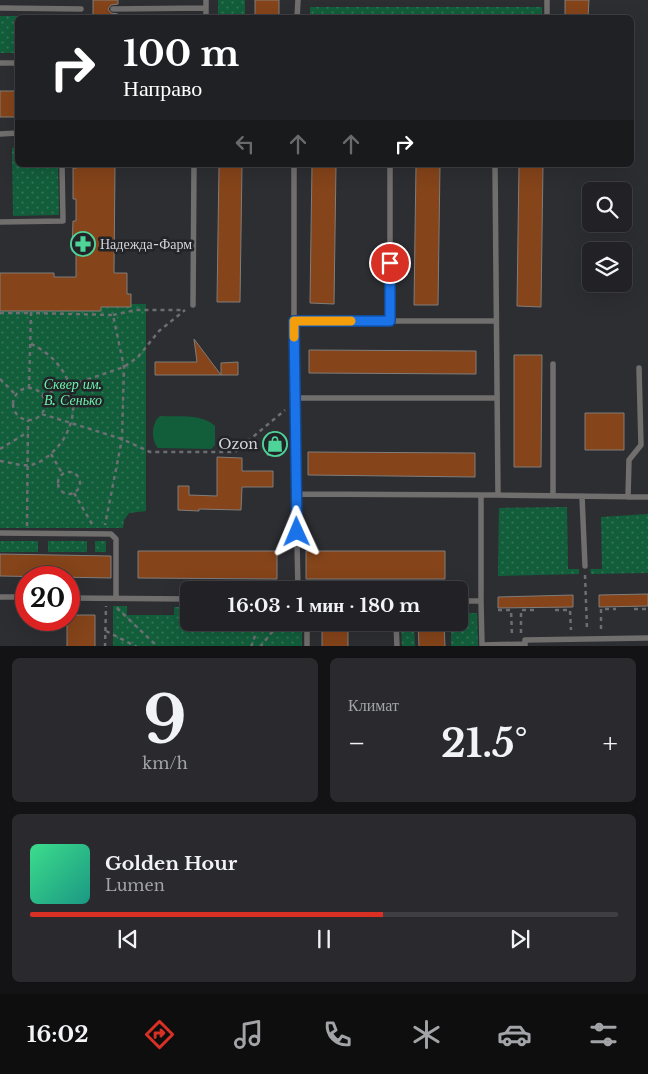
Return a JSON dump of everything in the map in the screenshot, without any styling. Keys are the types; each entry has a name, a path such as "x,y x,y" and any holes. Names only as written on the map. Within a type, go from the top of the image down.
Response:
{"lane":[{"path":"206,0 206,15"},
{"path":"297,15 298,0"},
{"path":"547,0 547,15"},
{"path":"0,8 81,9"},
{"path":"113,9 206,8"},
{"path":"66,9 66,15"},
{"path":"127,9 127,15"},
{"path":"0,63 15,64"},
{"path":"0,134 15,133"},
{"path":"0,222 63,221 62,167"},
{"path":"193,305 194,167"},
{"path":"294,167 294,400 298,581"},
{"path":"390,167 390,321"},
{"path":"495,167 498,495"},
{"path":"294,321 496,321"},
{"path":"553,364 553,495"},
{"path":"628,497 629,460 641,445 639,368"},
{"path":"294,400 496,398"},
{"path":"296,494 648,497"},
{"path":"481,495 482,645 525,645 525,640 648,638"},
{"path":"582,496 584,566"},
{"path":"0,533 111,534 116,539 116,598"},
{"path":"0,597 15,598"},
{"path":"80,598 180,599"},
{"path":"468,601 481,601"},
{"path":"307,631 307,646"},
{"path":"396,631 397,646"}],"path":[{"path":"0,313 112,314 136,310 186,310 159,331 138,357 124,367 42,395"},
{"path":"29,388 31,313"},
{"path":"101,534 122,439 124,367 112,314"},
{"path":"0,461 28,465 36,463 51,454 63,440 70,423 73,404 70,386 58,363 46,352 31,344"},
{"path":"0,379 16,395"},
{"path":"29,388 39,391 42,395 45,404 42,414 36,419 28,420 21,417 14,410 16,395 22,390 29,388"},
{"path":"42,414 122,439 150,452 235,452 294,400"},
{"path":"27,533 28,420"},
{"path":"0,449 28,432"},
{"path":"51,454 62,474"},
{"path":"72,472 79,477 80,485 74,493 66,494 60,490 57,482 62,474 72,472"},
{"path":"74,493 101,534"},
{"path":"584,566 587,639"},
{"path":"105,646 106,598"},
{"path":"106,598 158,646"},
{"path":"601,633 601,609 616,609"},
{"path":"634,609 648,609"},
{"path":"498,610 512,610 512,635"},
{"path":"521,634 521,610 538,610"},
{"path":"555,610 570,610 571,634"},
{"path":"106,631 137,646"},
{"path":"251,646 257,631"},
{"path":"260,646 272,631"}],"green space":[{"path":"218,0 245,0 245,15 218,15"},
{"path":"310,7 542,7 542,15 310,15"},
{"path":"0,16 15,16 15,53 0,53"},
{"path":"15,147 15,167 58,167 59,215 13,216 12,148"},
{"name":"Сквер им. В. Сенько","path":"0,304 146,304 146,511 129,513 124,520 123,528 0,528"},
{"path":"160,416 196,417 210,422 215,426 215,445 211,449 158,448 154,441 153,432 155,423"},
{"path":"567,507 568,569 579,569 579,574 498,576 499,508"},
{"path":"648,514 648,573 591,574 590,569 602,569 601,517"},
{"path":"0,541 38,541 38,552 0,552"},
{"path":"48,541 87,541 87,552 48,552"},
{"path":"95,541 106,541 106,552 95,552"},
{"path":"113,606 127,606 127,615 174,615 174,607 180,607 180,631 302,631 302,646 113,646"},
{"path":"468,613 477,613 478,646 451,646 451,631 468,631"},
{"path":"401,631 414,631 415,646 402,646"}],"building":[{"path":"93,0 118,0 118,4 111,5 108,9 111,13 118,15 93,15"},
{"path":"255,0 279,0 279,15 255,15"},
{"path":"565,0 589,0 588,15 565,15"},
{"path":"0,91 15,91 15,117 0,117"},
{"path":"115,167 114,273 127,273 127,294 131,294 131,307 101,307 101,311 0,311 0,273 54,273 54,277 76,277 76,251 72,251 73,221 76,221 76,199 73,199 73,168"},
{"path":"219,167 242,167 240,302 217,302"},
{"path":"312,167 336,167 334,304 310,303"},
{"path":"416,167 440,167 438,305 414,305"},
{"path":"519,167 543,167 541,307 517,306"},
{"path":"194,339 221,375 155,375 155,362 197,362"},
{"path":"309,350 476,351 476,374 309,373"},
{"path":"514,355 542,355 541,467 514,467"},
{"path":"238,362 238,375 221,375 221,363"},
{"path":"585,413 624,413 624,450 585,450"},
{"path":"268,433 280,434 280,456 267,455"},
{"path":"308,452 475,453 475,477 308,475"},
{"path":"217,457 242,458 242,471 273,471 273,487 242,487 241,510 178,510 178,486 189,486 189,495 217,496"},
{"path":"138,551 277,551 277,579 138,578"},
{"path":"306,551 445,551 445,579 306,579"},
{"path":"0,554 111,556 111,578 80,577 80,566 15,566 15,576 0,576"},
{"path":"648,594 648,606 599,607 599,595"},
{"path":"573,595 573,607 498,608 498,597"},
{"path":"80,615 95,615 95,646 67,646 67,631 80,631"},
{"path":"322,631 348,631 348,646 322,646"},
{"path":"418,631 444,631 445,646 419,646"}],"slow traffic":[{"path":"294,337 294,321 351,321"}],"place":[{"name":"Надежда-Фарм","path":"83,244"},
{"name":"Ozon","path":"275,444"}],"route":[{"path":"297,532 294,321 390,321 390,263"}]}
